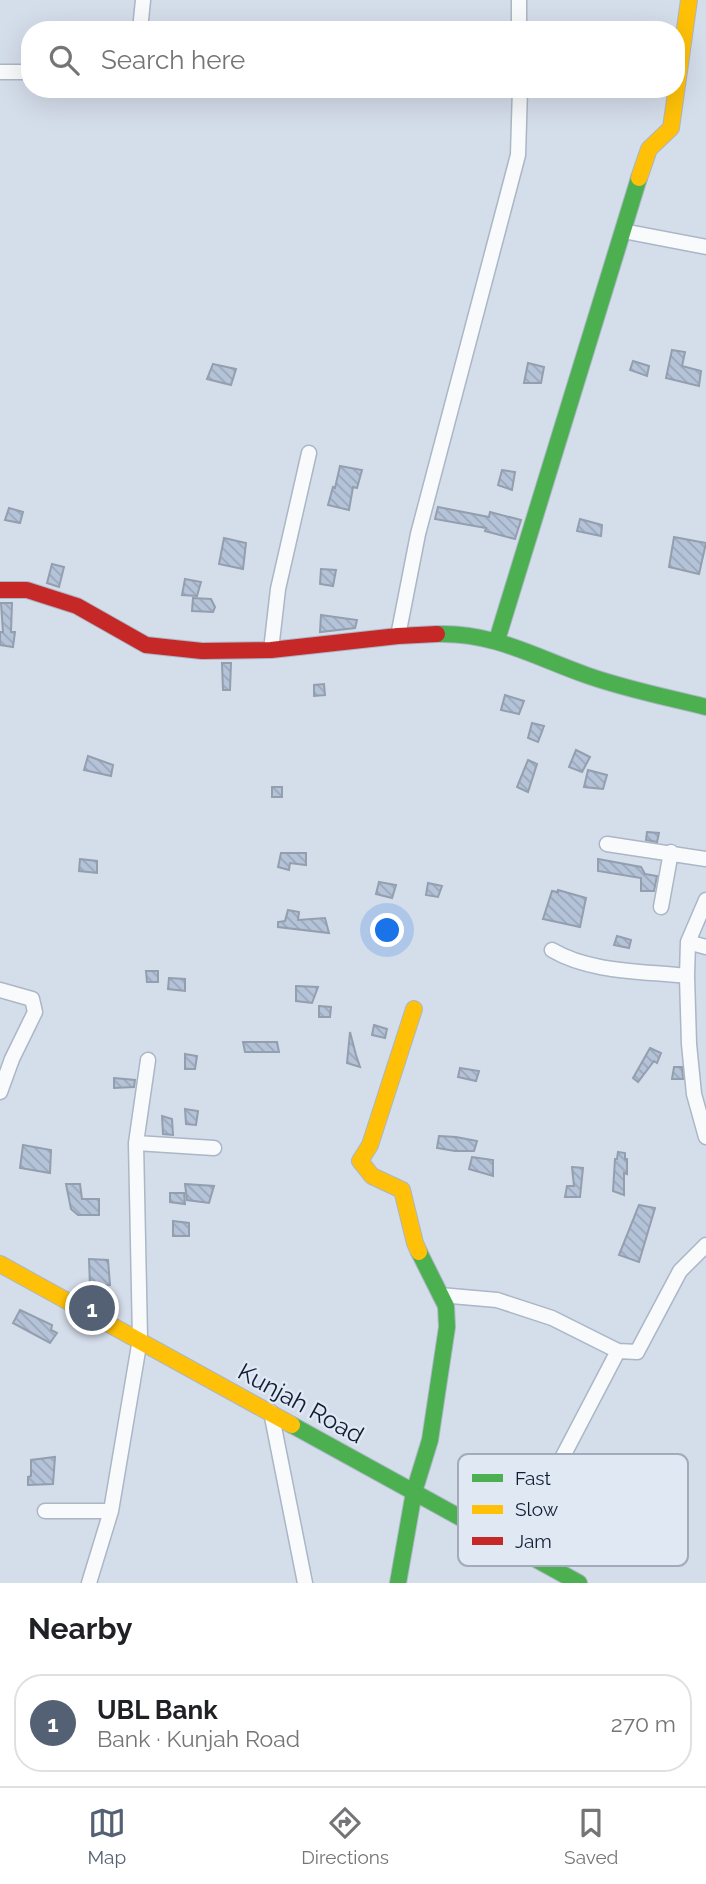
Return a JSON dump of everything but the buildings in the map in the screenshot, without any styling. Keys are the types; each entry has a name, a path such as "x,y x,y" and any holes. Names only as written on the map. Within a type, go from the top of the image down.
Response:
{"street":[{"path":"141,21 144,0"},
{"path":"519,0 519,21"},
{"path":"685,28 689,0"},
{"path":"0,72 21,72"},
{"path":"398,636 418,534 518,155 520,98"},
{"path":"496,640 651,145 665,136 671,128 675,98"},
{"path":"623,231 706,247"},
{"path":"271,650 278,589 309,453"},
{"path":"0,590 27,590 77,606 146,645 202,651 271,650 398,636 463,633 496,640 588,676 706,707"},
{"path":"607,844 706,859"},
{"path":"661,906 671,852"},
{"path":"706,900 688,942 687,976 694,1094 706,1137"},
{"path":"688,942 706,947"},
{"path":"552,950 598,967 687,976"},
{"path":"0,990 32,999 35,1012 12,1059 0,1093"},
{"path":"398,1583 414,1492 430,1440 447,1328 446,1306 415,1243 402,1190 372,1177 363,1169 360,1161 370,1145 414,1009"},
{"path":"89,1583 111,1511 140,1339 136,1143 148,1060"},
{"path":"136,1143 214,1148"},
{"path":"440,1295 497,1300 552,1318 618,1351 637,1352 680,1271 706,1245"},
{"name":"Kunjah Road","path":"0,1264 458,1516"},
{"path":"564,1454 618,1351"},
{"path":"271,1412 305,1583"},
{"path":"45,1511 111,1511"},
{"name":"Kunjah Road","path":"548,1566 579,1583"}],"traffic: fast":[{"path":"497,640 639,178"},
{"path":"437,634 457,634 495,641 601,680 706,707"},
{"path":"398,1583 414,1492 430,1440 447,1327 446,1306 419,1252"},
{"path":"292,1425 458,1516"},
{"path":"548,1566 579,1583"}],"traffic: slow":[{"path":"685,28 689,0"},
{"path":"639,178 649,149 671,128 675,98"},
{"path":"414,1009 370,1145 360,1161 372,1176 402,1190 419,1252"},
{"path":"0,1264 292,1425"}],"traffic: jam":[{"path":"0,590 27,590 77,606 146,645 202,651 271,650 437,634"}],"place":[{"name":"UBL Bank","path":"92,1308"}]}
